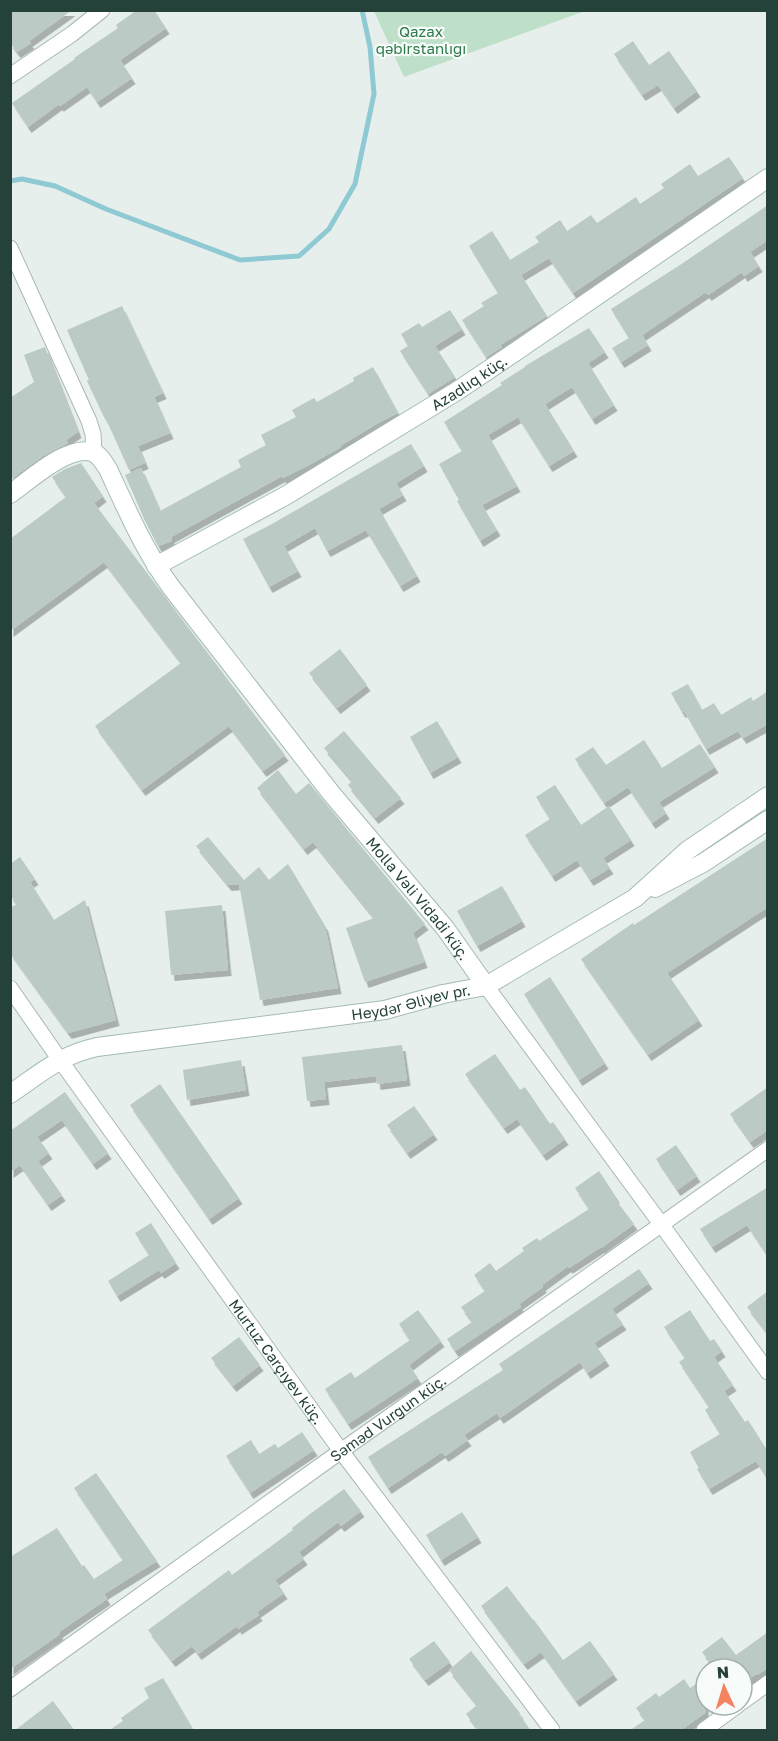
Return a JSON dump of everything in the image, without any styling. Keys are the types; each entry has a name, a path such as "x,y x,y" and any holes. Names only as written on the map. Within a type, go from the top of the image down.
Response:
{"street":[{"path":"10,76 72,34 102,10"},
{"name":"Azadlıq küç.","path":"156,566 285,496 457,391 768,178"},
{"path":"10,248 89,421 93,434 94,453 81,451 69,455 10,494"},
{"name":"Molla Vəli Vidadi küç.","path":"94,453 108,469 141,541 156,566 331,793 445,928 768,1372"},
{"name":"Heydər Əliyev pr.","path":"10,1094 60,1060 98,1047 385,1010 443,994 486,986 635,898 688,850 768,796"},
{"path":"635,898 703,863 768,820"},
{"name":"Murtuz Carçıyev küç.","path":"10,988 341,1451 552,1731"},
{"name":"Səməd Vurğun küç.","path":"10,1689 768,1149"},
{"path":"754,1693 768,1683"},
{"path":"704,1731 722,1717"}],"green space":[{"name":"Qazax qəbirstanlığı","path":"374,11 585,11 404,77"}],"building":[{"path":"10,10 72,10 17,52 10,43"},
{"path":"137,10 154,10 166,28 120,60 132,78 97,102 87,87 28,127 12,103 118,28 116,25"},
{"path":"633,41 649,65 669,51 697,91 674,108 658,85 642,95 614,54"},
{"path":"729,157 743,178 573,293 549,258 521,275 547,316 500,345 502,347 486,357 462,320 484,306 481,303 498,293 469,246 492,231 510,260 539,242 535,237 560,220 567,231 591,215 597,223 636,197 640,204 664,188 661,184 690,164 698,176"},
{"path":"768,205 768,240 750,252 759,266 744,276 742,272 708,295 706,292 642,335 648,345 621,362 612,348 629,338 611,309"},
{"path":"122,306 163,393 154,397 170,433 138,446 145,463 129,470 87,381 89,380 67,330"},
{"path":"450,310 462,329 435,346 455,377 428,394 400,351 408,346 401,334 419,323 422,327"},
{"path":"589,328 605,352 588,363 614,405 592,419 572,387 545,404 574,451 549,466 518,417 488,435 517,486 482,505 497,530 480,541 439,464 462,451 444,422 502,385 500,383 525,366"},
{"path":"45,347 78,432 66,440 68,443 43,456 10,480 10,398 34,382 24,355"},
{"path":"373,367 398,413 311,464 283,478 282,476 171,537 172,541 158,546 125,475 141,468 160,511 241,467 238,460 266,445 261,435 296,417 292,410 314,398 317,402 354,381 353,378"},
{"path":"411,444 424,466 396,483 403,495 379,509 417,576 400,586 366,530 327,551 315,528 284,546 298,571 269,587 243,539"},
{"path":"81,463 103,496 94,503 285,755 263,771 229,726 142,790 95,726 181,663 104,562 10,631 10,539 66,497 52,477"},
{"path":"340,649 367,685 337,708 309,673"},
{"path":"688,684 702,710 714,703 721,715 751,697 753,701 768,691 768,724 743,738 738,731 706,749 671,693"},
{"path":"437,721 458,757 430,773 410,737"},
{"path":"344,731 401,798 375,818 348,785 352,781 324,748"},
{"path":"644,740 662,768 700,744 715,767 659,802 666,813 652,823 628,787 604,803 575,759 593,747 606,765"},
{"path":"278,770 296,794 309,783 425,924 413,933 424,962 365,982 346,928 374,918 313,842 304,849 257,788"},
{"path":"555,785 581,825 609,806 631,840 603,858 610,868 590,880 577,860 552,876 525,835 550,819 536,797"},
{"path":"208,837 244,880 259,867 269,880 288,864 325,926 338,988 260,1000 239,884 228,885 196,846"},
{"path":"768,838 768,907 667,973 699,1020 648,1055 581,959 633,923 634,925"},
{"path":"20,857 35,879 30,882 54,920 85,900 116,1020 68,1033 10,953 10,908 17,904 10,895 10,864"},
{"path":"502,886 522,921 477,946 457,911"},
{"path":"222,905 228,970 171,975 165,911"},
{"path":"550,977 605,1063 579,1080 524,994"},
{"path":"402,1045 407,1080 377,1084 376,1076 324,1082 326,1099 307,1101 302,1057"},
{"path":"495,1054 520,1090 525,1087 550,1124 553,1122 565,1139 543,1155 517,1119 504,1128 465,1074"},
{"path":"241,1060 246,1090 187,1100 183,1070"},
{"path":"160,1084 239,1198 209,1219 130,1105"},
{"path":"768,1087 768,1130 750,1142 730,1114"},
{"path":"65,1092 108,1153 93,1164 62,1120 37,1137 49,1153 38,1161 62,1195 48,1205 20,1165 10,1172 10,1131"},
{"path":"414,1106 434,1134 407,1153 387,1125"},
{"path":"676,1145 697,1176 677,1190 656,1159"},
{"path":"599,1171 616,1197 615,1199 634,1224 601,1248 569,1268 568,1266 519,1304 521,1307 455,1351 447,1339 472,1322 461,1307 485,1291 474,1275 490,1263 496,1271 524,1251 522,1248 537,1238 539,1241 589,1209 575,1188"},
{"path":"768,1187 768,1257 747,1225 712,1247 700,1229"},
{"path":"151,1223 176,1263 161,1273 159,1270 117,1296 108,1281 149,1255 135,1233"},
{"path":"639,1269 649,1283 612,1309 623,1324 594,1343 606,1360 587,1373 580,1362 500,1418 497,1413 464,1435 468,1440 445,1456 442,1452 388,1488 368,1457 503,1370 499,1364"},
{"path":"768,1291 768,1334 747,1307"},
{"path":"418,1310 441,1341 409,1365 418,1378 348,1424 325,1389 351,1372 355,1378 410,1340 399,1324"},
{"path":"690,1310 710,1341 714,1339 722,1351 714,1357 733,1385 724,1391 745,1422 748,1420 768,1452 768,1480 756,1461 709,1489 697,1469 699,1468 690,1452 720,1434 705,1410 709,1407 679,1362 685,1358 664,1327"},
{"path":"239,1337 260,1365 233,1386 211,1358"},
{"path":"302,1432 314,1450 250,1493 226,1456 251,1440 259,1454 275,1444 278,1448"},
{"path":"96,1473 157,1561 104,1594 107,1599 10,1669 10,1557 57,1528 82,1566 84,1565 94,1579 123,1560 74,1488"},
{"path":"344,1489 361,1511 341,1526 338,1522 299,1552 304,1559 275,1580 284,1593 257,1612 259,1615 238,1629 237,1626 198,1654 192,1646 172,1661 148,1630 229,1570 232,1575"},
{"path":"462,1512 478,1537 441,1560 426,1535"},
{"path":"507,1586 563,1660 590,1641 614,1674 576,1701 541,1652 524,1664 481,1606"},
{"path":"768,1632 768,1668 757,1675 754,1675 754,1657 706,1657 702,1652 722,1637 736,1655"},
{"path":"434,1641 450,1662 425,1680 409,1659"},
{"path":"471,1651 520,1713 531,1731 479,1731 466,1714 477,1705 449,1670"},
{"path":"163,1678 194,1731 108,1731 123,1721 121,1718 149,1698 144,1688"},
{"path":"684,1679 690,1688 694,1685 694,1717 699,1717 680,1731 629,1731 645,1720 636,1708 656,1693 659,1697"},
{"path":"53,1701 75,1731 14,1731"}],"waterway":[{"path":"10,181 22,179 55,186 106,209 240,260 299,256 329,229 355,184 374,94 370,47 362,10"}]}
